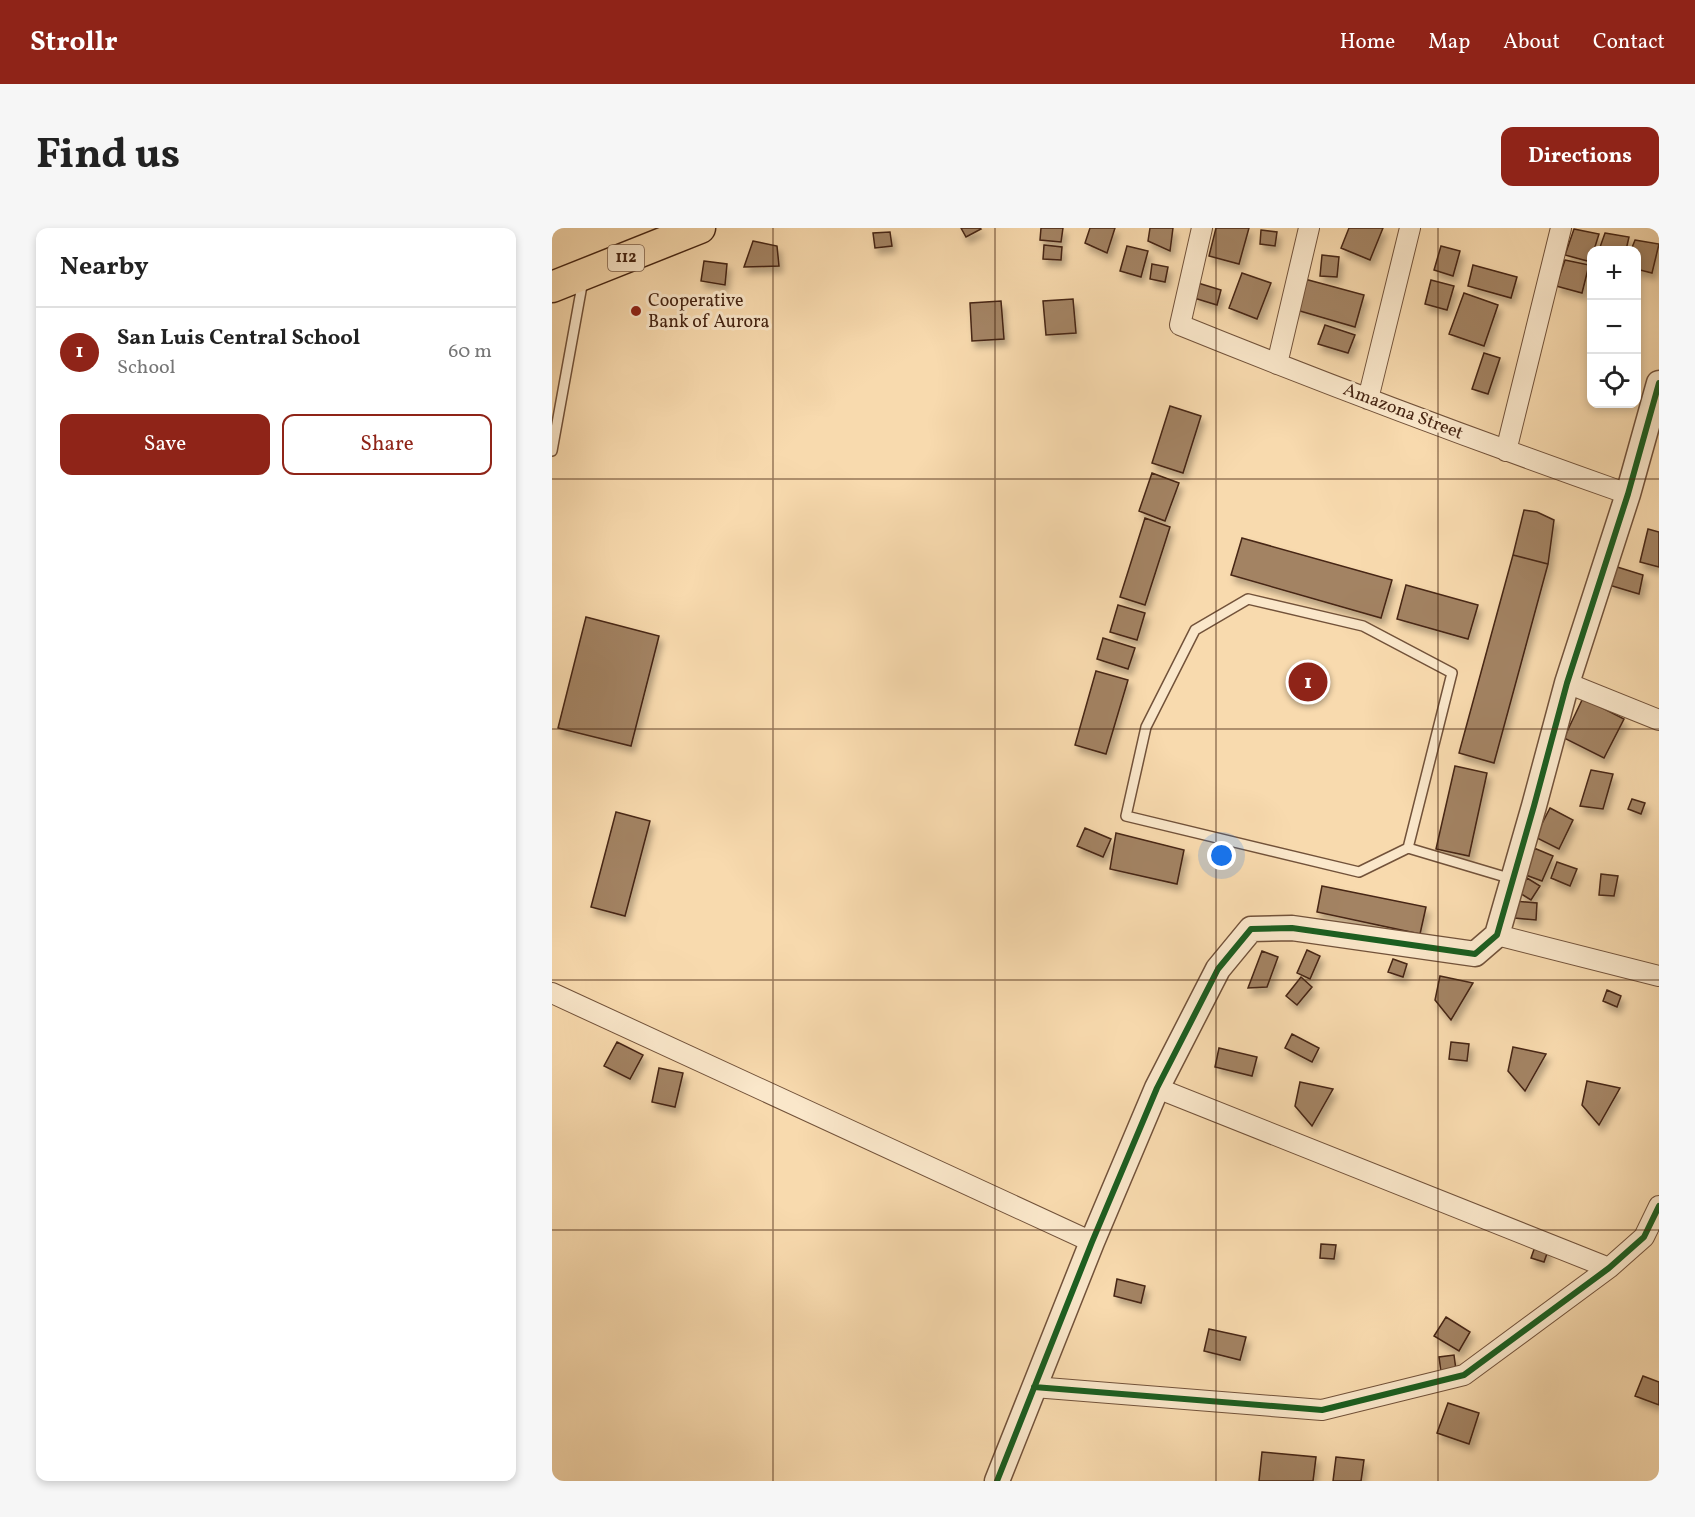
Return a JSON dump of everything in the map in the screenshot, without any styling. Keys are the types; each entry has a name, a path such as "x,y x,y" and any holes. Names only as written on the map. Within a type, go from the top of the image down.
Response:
{"main road":[{"name":"112","path":"552,287 700,228"}],"street":[{"name":"Amazona Street","path":"1202,228 1180,325 1368,399 1628,494"},
{"path":"1277,364 1309,228"},
{"path":"1368,399 1410,228"},
{"path":"1506,451 1561,228"},
{"path":"997,1481 1092,1242 1157,1088 1218,969 1251,929 1292,928 1475,954 1497,935 1567,683 1628,494 1659,385"},
{"path":"1567,683 1659,720"},
{"path":"1497,935 1659,976"},
{"path":"552,993 1092,1242"},
{"path":"1157,1088 1610,1268"},
{"path":"1034,1387 1322,1410 1464,1376 1610,1268 1644,1237 1659,1206"}],"lane":[{"path":"552,451 584,275"},
{"path":"1408,848 1452,673 1363,626 1248,598 1195,630 1146,727 1126,816 1359,872 1408,848 1513,879"}],"building":[{"path":"961,228 980,228 981,229 966,237"},
{"path":"1041,228 1063,228 1061,242 1040,240"},
{"path":"1090,228 1115,228 1107,253 1085,243"},
{"path":"1150,228 1173,228 1170,251 1148,241"},
{"path":"1216,228 1249,228 1239,264 1209,256"},
{"path":"1349,228 1383,228 1370,260 1341,248"},
{"path":"1574,229 1599,234 1595,246 1587,246 1587,261 1565,255"},
{"path":"1261,230 1277,232 1275,246 1260,244"},
{"path":"890,232 892,246 875,248 873,233"},
{"path":"1605,233 1629,237 1627,246 1600,246"},
{"path":"1635,240 1659,244 1652,273 1641,270 1641,246 1633,246"},
{"path":"753,241 777,246 779,266 744,267"},
{"path":"1044,245 1062,247 1061,260 1043,259"},
{"path":"1127,246 1148,251 1141,277 1120,271"},
{"path":"1441,246 1460,251 1453,276 1434,270"},
{"path":"1322,255 1339,257 1337,277 1320,276"},
{"path":"1565,260 1587,265 1582,293 1556,286"},
{"path":"704,261 727,264 725,285 701,281"},
{"path":"1152,264 1168,267 1165,282 1150,279"},
{"path":"1473,265 1517,277 1511,298 1468,286"},
{"path":"1242,273 1271,283 1257,319 1229,308"},
{"path":"1301,278 1364,295 1355,327 1293,309"},
{"path":"1431,280 1454,286 1447,310 1425,304"},
{"path":"1198,283 1221,290 1217,305 1194,298"},
{"path":"1464,293 1498,305 1484,346 1449,334"},
{"path":"1073,299 1076,333 1046,335 1043,301"},
{"path":"1001,301 1004,339 972,341 970,303"},
{"path":"1325,325 1355,335 1348,353 1318,344"},
{"path":"1484,353 1500,358 1488,394 1472,389"},
{"path":"1170,406 1201,416 1183,473 1152,463"},
{"path":"1152,473 1179,483 1165,521 1139,511"},
{"path":"1524,510 1537,512 1554,520 1548,564 1513,555"},
{"path":"1145,518 1170,527 1145,605 1120,597"},
{"path":"1648,529 1659,532 1659,567 1640,562"},
{"path":"1242,538 1392,580 1381,618 1231,575"},
{"path":"1513,555 1548,564 1494,763 1459,753"},
{"path":"1614,566 1643,575 1639,594 1609,585"},
{"path":"1406,585 1478,605 1468,639 1397,619"},
{"path":"1118,605 1145,613 1137,640 1110,632"},
{"path":"586,617 659,636 631,746 558,728"},
{"path":"1103,638 1135,648 1128,669 1097,659"},
{"path":"1096,671 1128,680 1106,754 1075,745"},
{"path":"1583,698 1624,719 1604,758 1564,738"},
{"path":"1455,766 1487,773 1469,856 1436,849"},
{"path":"1591,770 1613,774 1603,809 1580,806"},
{"path":"1632,799 1645,803 1641,814 1628,809"},
{"path":"1550,808 1573,820 1559,849 1535,837"},
{"path":"616,812 650,821 625,916 591,907"},
{"path":"1085,828 1111,839 1103,857 1077,846"},
{"path":"1116,833 1184,850 1177,884 1110,869"},
{"path":"1534,848 1553,856 1542,881 1523,874"},
{"path":"1557,862 1577,869 1570,886 1551,878"},
{"path":"1601,874 1618,876 1614,896 1599,895"},
{"path":"1527,878 1540,886 1531,900 1518,892"},
{"path":"1322,886 1426,907 1420,934 1317,912"},
{"path":"1515,901 1537,903 1536,920 1514,918"},
{"path":"1307,950 1320,956 1310,979 1297,973"},
{"path":"1262,951 1278,957 1267,987 1248,988"},
{"path":"1393,959 1407,964 1403,977 1388,972"},
{"path":"1440,976 1473,983 1451,1020 1435,1000"},
{"path":"1301,977 1312,987 1297,1005 1286,996"},
{"path":"1607,990 1621,996 1617,1007 1603,1001"},
{"path":"1292,1034 1319,1048 1312,1062 1285,1048"},
{"path":"617,1042 643,1055 630,1079 604,1066"},
{"path":"1451,1042 1469,1044 1467,1061 1449,1059"},
{"path":"1513,1047 1546,1054 1525,1091 1508,1071"},
{"path":"1219,1048 1257,1057 1252,1076 1215,1067"},
{"path":"659,1068 683,1073 675,1107 652,1102"},
{"path":"1587,1081 1620,1088 1599,1125 1582,1105"},
{"path":"1300,1082 1333,1089 1312,1126 1295,1106"},
{"path":"1537,1241 1550,1245 1544,1262 1531,1258"},
{"path":"1321,1244 1336,1245 1334,1259 1320,1258"},
{"path":"1117,1279 1145,1286 1141,1303 1114,1296"},
{"path":"1446,1317 1470,1332 1459,1351 1434,1336"},
{"path":"1209,1329 1246,1337 1240,1360 1204,1351"},
{"path":"1454,1355 1456,1370 1441,1372 1439,1357"},
{"path":"1643,1376 1659,1382 1659,1405 1635,1396"},
{"path":"1448,1403 1479,1413 1469,1444 1437,1433"},
{"path":"1262,1452 1316,1457 1313,1481 1259,1481"},
{"path":"1336,1457 1364,1460 1361,1481 1333,1481"}],"cycle path":[{"path":"997,1481 1092,1242 1157,1088 1218,969 1251,929 1292,928 1475,954 1497,935 1567,683 1628,494 1659,383"},
{"path":"1034,1387 1322,1410 1464,1375 1609,1268 1644,1237 1659,1206"}],"place":[{"name":"Cooperative Bank of Aurora","path":"636,311"},
{"name":"San Luis Central School","path":"1308,682"}]}
